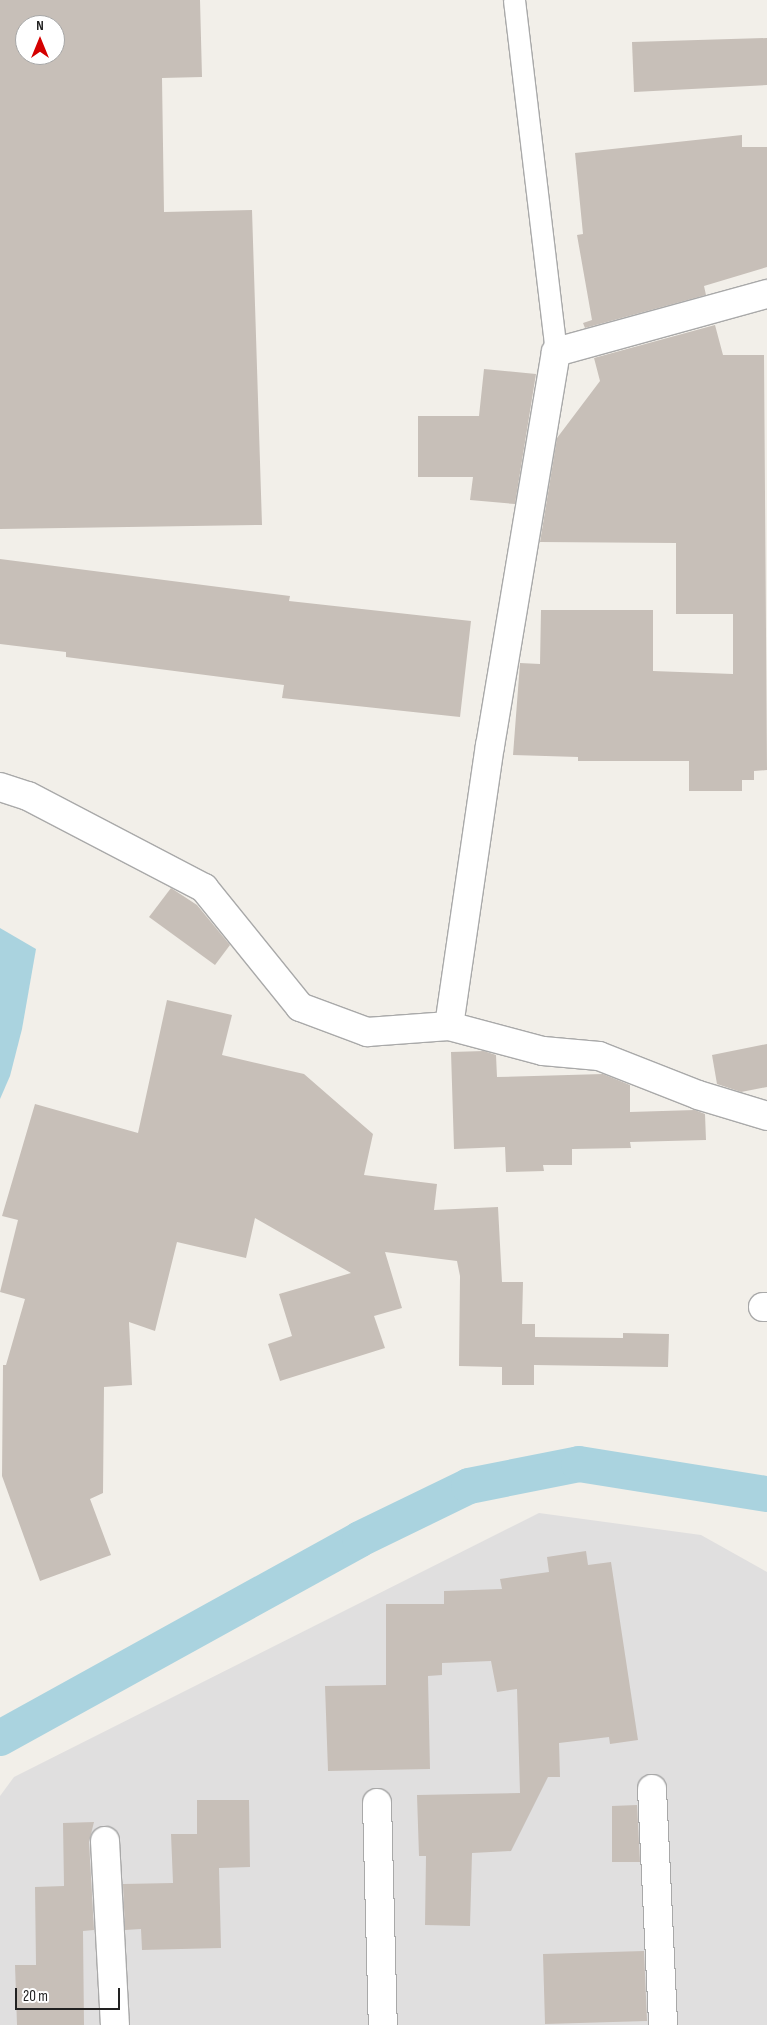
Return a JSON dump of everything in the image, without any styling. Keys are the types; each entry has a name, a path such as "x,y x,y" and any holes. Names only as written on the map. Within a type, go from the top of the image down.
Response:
{"street":[{"path":"449,1026 490,746 556,352 767,294"},
{"path":"0,786 28,796 204,888 300,1006 367,1032 449,1026 542,1051 599,1056 698,1095 767,1116"},
{"path":"652,1790 663,2025"},
{"path":"377,1803 383,2025"},
{"path":"105,1840 115,2025"}],"lane":[{"path":"514,0 556,352"}],"shaded area":[{"path":"539,1513 701,1535 767,1572 767,2025 0,2025 0,1796 14,1777"}],"water":[{"path":"0,928 36,949 22,1029 10,1076 0,1099"}],"building":[{"path":"0,0 200,0 202,77 162,78 164,212 252,210 262,525 0,529"},
{"path":"767,38 767,85 634,92 632,42"},
{"path":"742,135 742,147 767,147 767,267 704,286 706,295 585,328 583,323 592,320 577,235 583,234 575,153"},
{"path":"715,325 723,355 764,355 767,770 754,771 754,780 742,780 742,791 689,791 689,761 578,761 578,757 513,755 520,663 540,664 541,610 653,610 653,671 733,674 733,614 676,614 676,543 540,542 557,438 600,381 594,358"},
{"path":"484,369 536,374 515,504 470,500 473,477 418,477 418,416 479,416"},
{"path":"0,559 290,596 289,601 471,621 460,717 282,698 284,685 66,657 66,652 0,644"},
{"path":"171,888 197,905 230,945 215,965 149,917"},
{"path":"167,1000 232,1015 222,1055 304,1074 373,1134 364,1175 437,1184 434,1210 498,1207 502,1282 523,1282 522,1324 535,1324 535,1337 623,1338 623,1333 669,1334 668,1367 534,1365 534,1385 502,1385 502,1367 459,1366 460,1276 457,1261 385,1252 402,1308 374,1316 385,1348 280,1381 268,1344 292,1336 279,1294 351,1273 255,1218 246,1258 177,1242 155,1331 129,1322 132,1385 104,1387 103,1493 90,1499 111,1555 40,1581 2,1476 3,1365 6,1365 25,1299 0,1292 18,1220 2,1216 35,1104 138,1133"},
{"path":"767,1044 767,1087 741,1092 717,1084 712,1055"},
{"path":"484,1051 496,1055 497,1077 603,1074 630,1085 630,1112 695,1110 705,1114 706,1140 630,1142 631,1148 572,1149 572,1165 543,1165 544,1171 506,1172 505,1147 454,1149 451,1052"},
{"path":"586,1551 588,1565 611,1562 638,1740 610,1744 609,1737 559,1743 560,1777 548,1777 511,1851 472,1853 470,1926 425,1925 426,1856 419,1856 417,1795 520,1793 517,1689 497,1692 491,1661 442,1663 442,1675 428,1676 430,1769 328,1771 325,1686 386,1685 386,1604 444,1604 444,1591 502,1589 500,1579 549,1572 547,1557"},
{"path":"197,1800 249,1800 250,1867 219,1868 221,1948 142,1950 141,1929 125,1930 123,1884 173,1883 171,1834 197,1834"},
{"path":"637,1805 640,1862 612,1862 612,1806"},
{"path":"94,1822 89,1842 94,1930 83,1931 84,2025 17,2025 15,1965 36,1965 35,1887 64,1886 63,1823"},
{"path":"644,1951 647,2021 545,2024 543,1954"}],"waterway":[{"path":"0,1738 360,1539 469,1486 579,1464 767,1494"}]}
